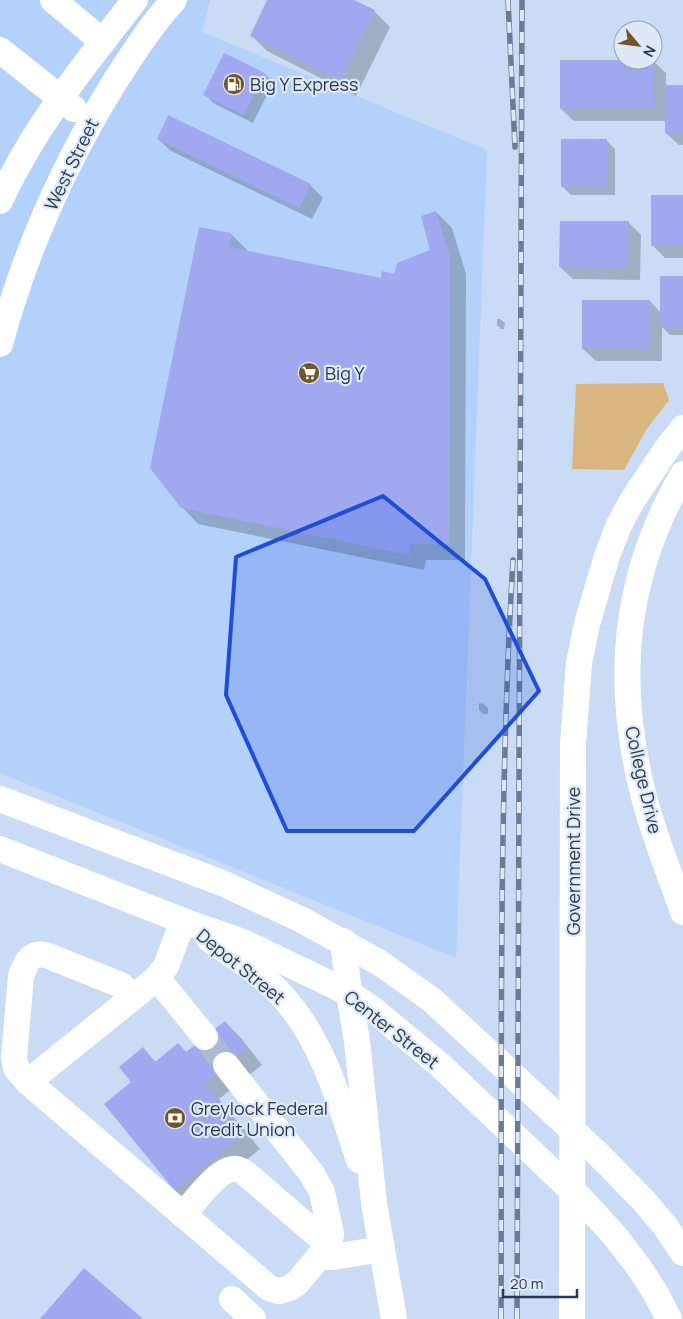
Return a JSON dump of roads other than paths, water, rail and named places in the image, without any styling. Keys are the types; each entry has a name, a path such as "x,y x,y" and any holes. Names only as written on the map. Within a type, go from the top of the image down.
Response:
{"street":[{"path":"53,0 103,42"},
{"path":"0,201 30,146 60,100 135,0"},
{"name":"West Street","path":"0,344 10,306 29,253 69,163 90,122 133,53 174,0"},
{"path":"0,50 60,100 90,122"},
{"name":"Government Drive","path":"572,1319 573,743 579,663 597,587 619,525 642,485 683,428"},
{"name":"College Drive","path":"683,474 653,535 640,574 629,625 627,682 633,747 644,798 683,912"},
{"path":"0,799 222,883 302,920 380,963 432,1000 621,1176 665,1226 683,1253"},
{"name":"Center Street","path":"0,849 185,922 243,942 349,993 407,1036 440,1065 582,1200 614,1235 638,1266 655,1292 669,1319"},
{"path":"28,1082 157,978 166,966 185,922"},
{"name":"Depot Street","path":"185,922 268,982 284,997 306,1026 332,1080 374,1203"},
{"name":"Depot Street","path":"343,941 357,1041 374,1203 394,1319"},
{"path":"133,997 121,985 46,955 38,954 31,957 25,964 21,976 8,1036 16,1068 28,1082 269,1288 279,1291 290,1288 298,1282 326,1250"},
{"path":"157,978 205,1037"},
{"path":"226,1065 312,1174 322,1192 331,1234 326,1257 382,1249"},
{"path":"184,1215 218,1176 228,1170 238,1169 245,1173 326,1250"},
{"path":"232,1299 253,1319"}],"tunnel":[{"path":"205,1037 226,1065"}],"railway":[{"path":"508,0 515,147"},
{"path":"517,1319 522,0"},
{"path":"501,1319 503,845 508,655 513,560"}],"place":[{"name":"Big Y Express","path":"234,84"},
{"name":"Big Y","path":"309,373"},
{"name":"Greylock Federal Credit Union","path":"175,1118"}]}
